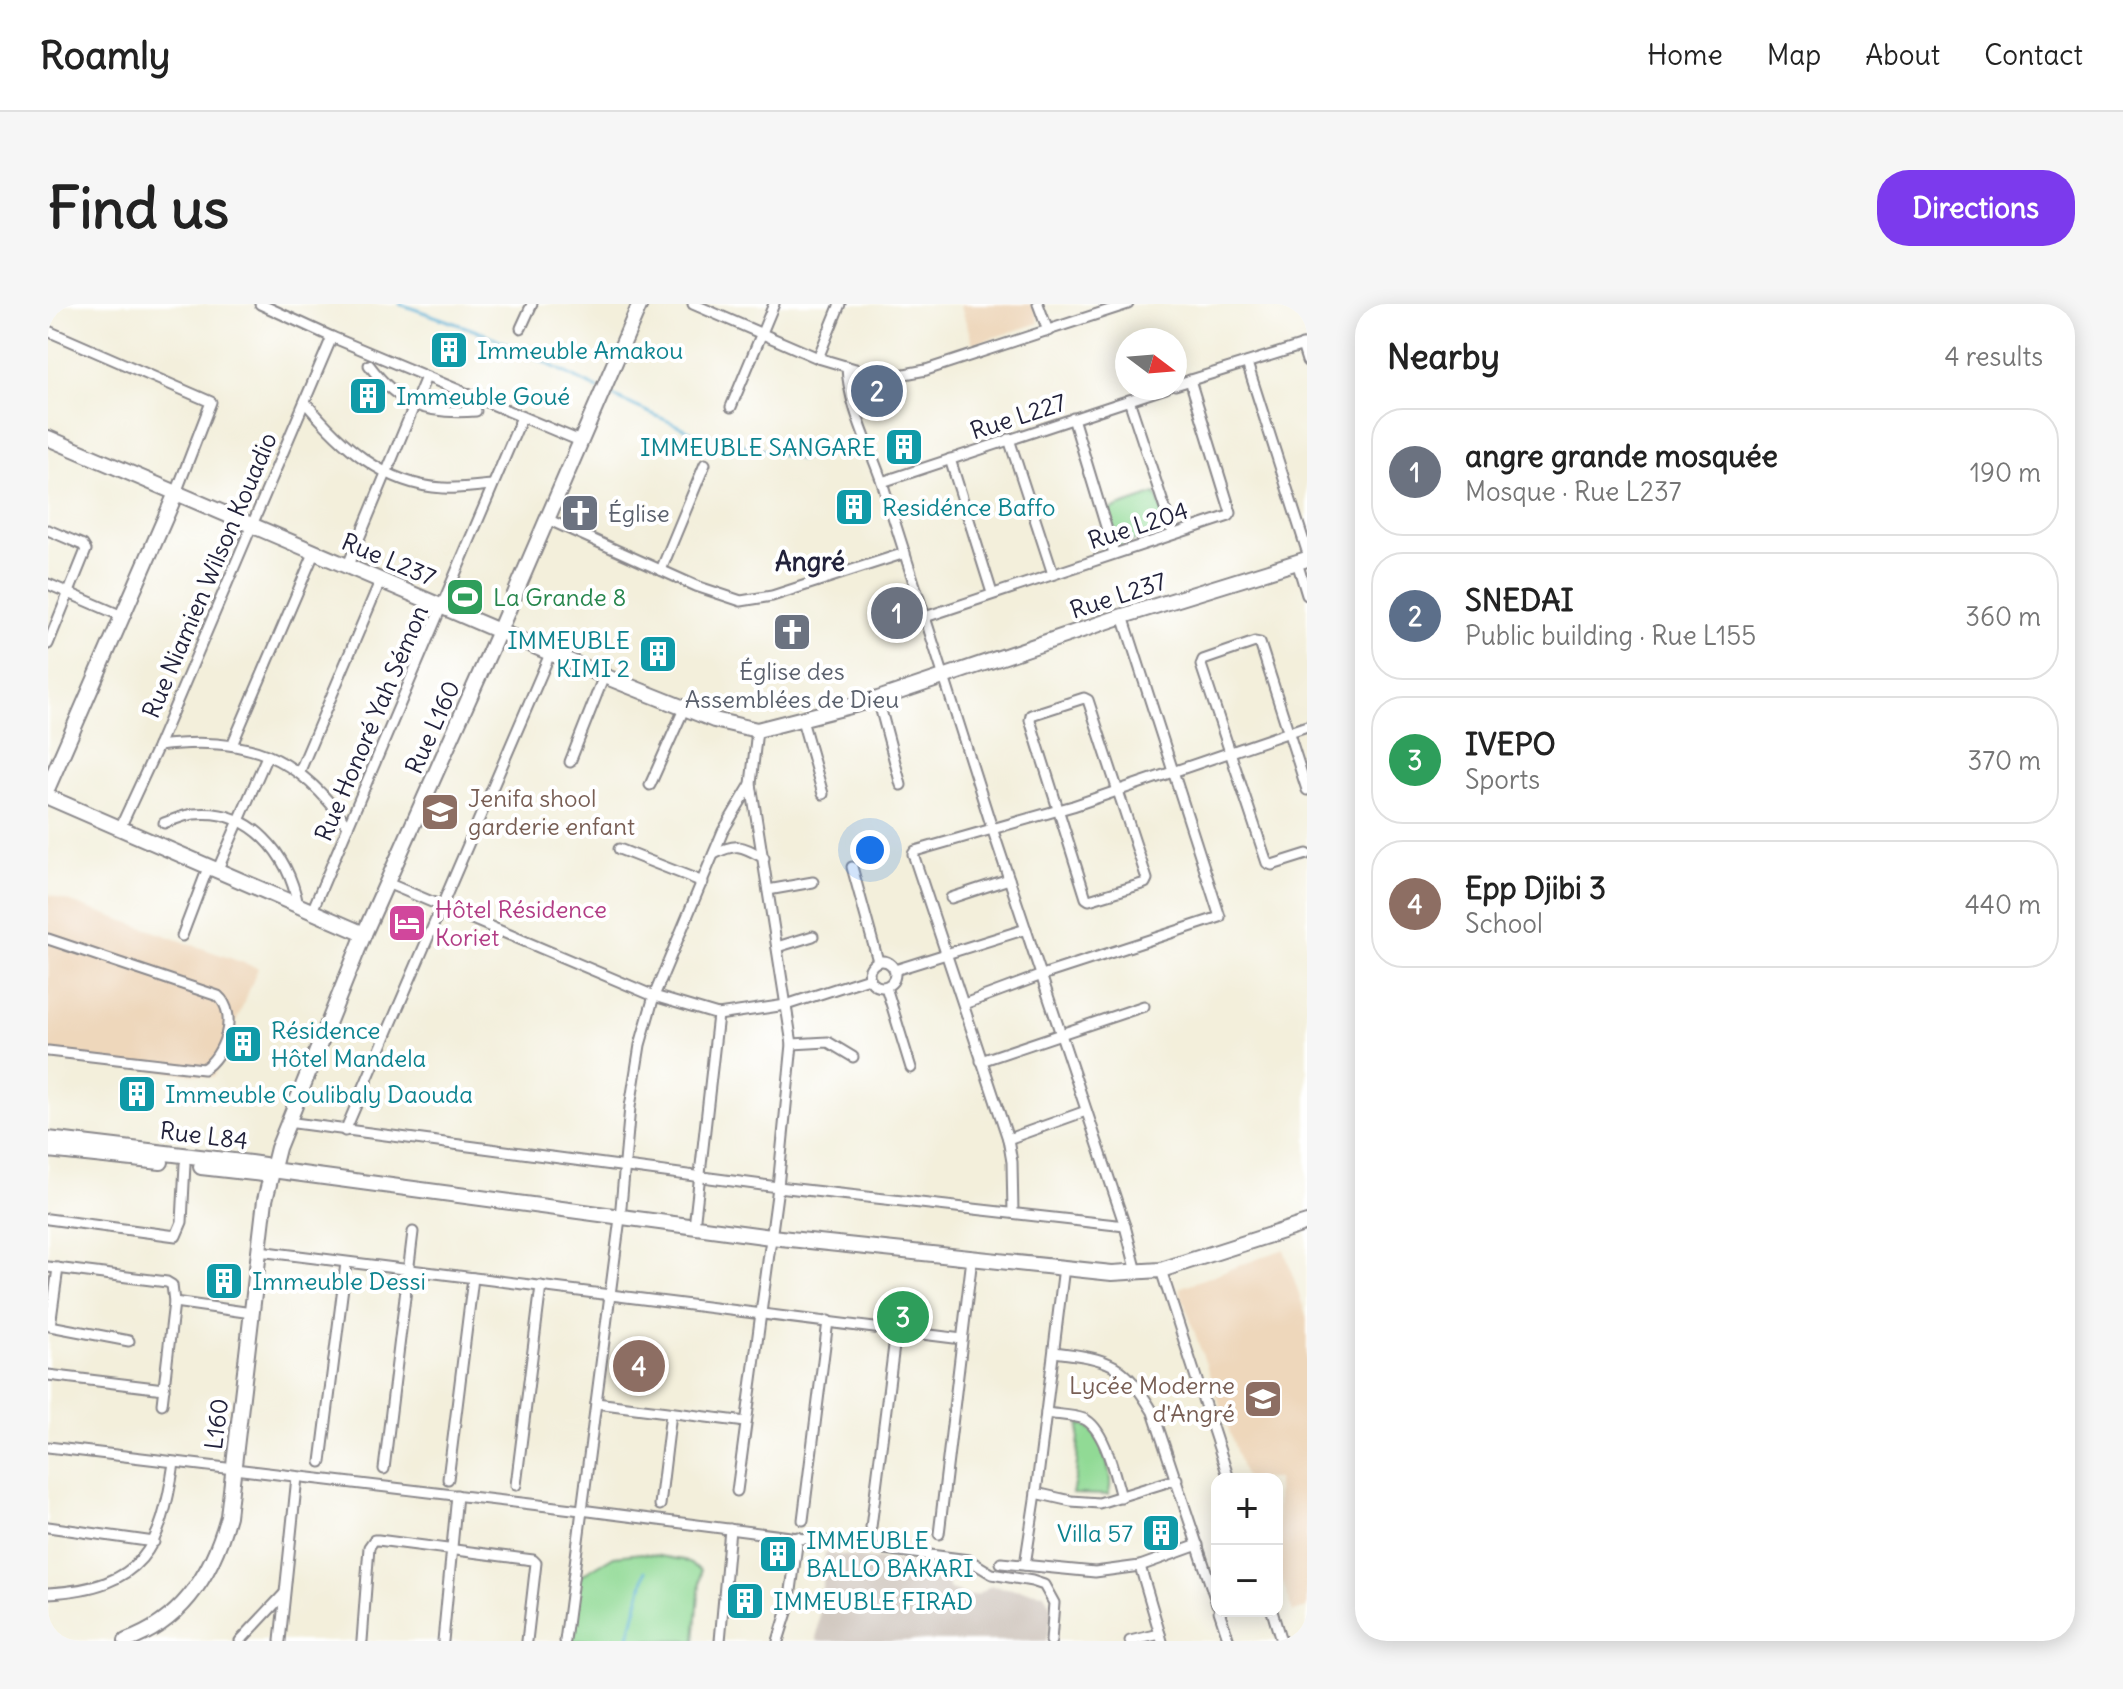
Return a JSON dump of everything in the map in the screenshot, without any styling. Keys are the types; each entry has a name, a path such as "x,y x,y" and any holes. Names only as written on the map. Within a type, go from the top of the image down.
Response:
{"street":[{"path":"260,304 580,441"},
{"path":"521,328 532,304"},
{"name":"Rue L160","path":"272,1170 287,1122 364,934 640,304"},
{"path":"693,304 818,358 882,376 906,375 1128,304"},
{"path":"731,407 774,304"},
{"path":"818,358 840,304"},
{"path":"1038,304 1048,331"},
{"path":"48,331 211,402 176,493 48,787"},
{"name":"Rue Niamien Wilson Kouadio","path":"120,828 332,337"},
{"path":"1187,381 1305,344 1307,361"},
{"path":"1247,363 1304,557 1307,595"},
{"path":"369,365 386,388 415,406 448,413 476,411"},
{"path":"847,367 856,407 1125,1226 1137,1272"},
{"path":"348,565 426,377"},
{"name":"Rue L204","path":"925,617 1229,516 1231,513 1190,380"},
{"path":"1129,400 1173,533"},
{"name":"Rue L227","path":"882,482 1129,400"},
{"path":"305,402 339,441 387,473 434,487 492,485"},
{"name":"Rue Honoré Yah Sémon","path":"305,908 348,827 522,417"},
{"path":"1073,418 1114,553"},
{"name":"Rue L237","path":"48,438 550,654 684,709 757,730 878,699 1304,557"},
{"path":"1009,439 1053,574"},
{"path":"950,459 992,593"},
{"path":"661,570 705,464"},
{"path":"547,519 726,598 751,601 905,553"},
{"path":"48,530 83,545 86,550 48,644"},
{"path":"232,745 315,551"},
{"path":"299,773 381,579"},
{"path":"48,584 122,616"},
{"path":"964,1004 1220,917 1123,616"},
{"path":"1307,790 1260,643 1255,642 1201,662 1267,863 1272,865 1307,854"},
{"path":"345,1131 550,654"},
{"path":"570,762 604,676"},
{"path":"1084,698 1088,700 1147,879 1145,883 1087,899 1058,811 1030,718 1084,698"},
{"path":"878,699 901,785"},
{"path":"650,785 684,709"},
{"path":"802,720 823,794"},
{"path":"1013,1213 1012,1162 1008,1139 913,854 917,848 1058,811 1307,726"},
{"path":"737,1491 778,1187 792,1044 751,784 757,730"},
{"path":"158,746 193,741 232,745 267,756 299,773 335,807 348,827"},
{"path":"182,936 213,867 239,822 267,756"},
{"path":"565,1641 620,1218 634,1074 654,996 723,831 751,784"},
{"path":"48,797 364,934"},
{"path":"164,823 192,814 225,816 239,822 266,839 278,852 305,908"},
{"path":"723,831 736,846 764,858"},
{"path":"714,854 760,834"},
{"path":"619,849 703,882"},
{"path":"852,867 878,961"},
{"path":"951,898 1009,879"},
{"path":"768,890 813,882"},
{"path":"387,883 654,996 718,1015 786,1005 869,978"},
{"path":"895,970 1026,929"},
{"path":"777,947 813,936"},
{"path":"48,939 218,996 225,1002 229,1018 219,1051 212,1064 203,1069 48,1051"},
{"path":"878,961 890,963 895,970 893,982 886,987 874,985 869,978 871,966 878,961"},
{"path":"886,987 911,1068"},
{"path":"981,1061 1144,1006"},
{"path":"694,1227 718,1015"},
{"path":"792,1044 828,1042 853,1057"},
{"path":"1008,1139 1086,1111"},
{"path":"287,1122 778,1187 1125,1226"},
{"name":"Rue L84","path":"48,1139 250,1163 272,1170"},
{"name":"Rue L84","path":"48,1150 263,1174 272,1170"},
{"path":"48,1219 176,1236 182,1222 185,1164"},
{"path":"272,1170 771,1237 1112,1273 1161,1270 1307,1223"},
{"name":"L160","path":"126,1641 163,1623 188,1600 208,1572 219,1547 228,1516 259,1251 272,1170"},
{"path":"384,1469 413,1232"},
{"path":"259,1251 962,1339"},
{"path":"939,1534 972,1258"},
{"path":"321,1462 346,1263"},
{"path":"129,1341 49,1326 53,1267 172,1285 174,1302 162,1404"},
{"path":"1025,1565 1064,1267"},
{"path":"1161,1270 1227,1473"},
{"path":"448,1479 473,1278"},
{"path":"516,1485 541,1286"},
{"path":"174,1302 252,1313"},
{"path":"803,1520 828,1321"},
{"path":"871,1527 896,1330"},
{"path":"1054,1352 1098,1358 1113,1364 1125,1372 1153,1412 1211,1585"},
{"path":"48,1375 164,1389"},
{"path":"596,1403 746,1422"},
{"path":"660,1505 671,1413"},
{"path":"1046,1413 1082,1418 1096,1429 1121,1497"},
{"path":"48,1447 969,1560 992,1574 1044,1585 1051,1594 1055,1612 1051,1641"},
{"path":"48,1593 88,1590 107,1583 135,1564 154,1542 167,1508 174,1463"},
{"path":"280,1641 297,1477"},
{"path":"1036,1493 1090,1504 1177,1479"},
{"path":"443,1641 457,1495"},
{"path":"48,1527 154,1542"},
{"path":"720,1641 730,1529"},
{"path":"778,1641 789,1606 798,1537"},
{"path":"362,1641 371,1543 378,1540 535,1561 527,1641"},
{"path":"1001,1563 1095,1572 1140,1566 1198,1545"},
{"path":"1130,1641 1161,1638 1140,1566"},
{"path":"240,1641 284,1594"},
{"path":"1221,1617 1229,1641"},
{"path":"1274,1617 1281,1641"}],"shaded area":[{"path":"960,304 1033,304 1039,323 973,344"},
{"path":"48,894 258,968 214,1077 48,1058"},
{"name":"Lycée Moderne d'Angré","path":"1284,1249 1307,1318 1307,1608 1293,1612 1283,1583 1283,1473 1244,1473 1179,1288"},
{"path":"825,1553 940,1567 950,1589 968,1596 977,1595 991,1586 1044,1593 1053,1611 1046,1641 817,1641"}],"green space":[{"path":"1156,494 1168,529 1118,546 1106,511"},
{"path":"1080,1423 1095,1435 1103,1452 1109,1471 1108,1495 1072,1494"},
{"path":"642,1553 683,1560 701,1570 695,1641 569,1641 575,1579 614,1556"}],"waterway":[{"path":"400,304 491,336 598,389"},
{"path":"608,394 692,432 800,459 864,447"},
{"path":"628,1641 646,1571"}],"place":[{"name":"Immeuble Amakou","path":"449,350"},
{"name":"SNEDAI","path":"877,391"},
{"name":"Immeuble Goué","path":"368,396"},
{"name":"IMMEUBLE SANGARE","path":"904,447"},
{"name":"Residénce Baffo","path":"854,507"},
{"name":"Église","path":"580,513"},
{"name":"La Grande 8","path":"465,597"},
{"name":"angre grande mosquée","path":"897,613"},
{"name":"Église des Assemblées de Dieu","path":"792,632"},
{"name":"IMMEUBLE KIMI 2","path":"658,654"},
{"name":"Jenifa shool garderie enfant","path":"440,812"},
{"name":"Hôtel Résidence Koriet","path":"407,923"},
{"name":"Résidence Hôtel Mandela","path":"243,1044"},
{"name":"Immeuble Coulibaly Daouda","path":"137,1094"},
{"name":"Immeuble Dessi","path":"224,1281"},
{"name":"IVEPO","path":"903,1317"},
{"name":"Epp Djibi 3","path":"639,1366"},
{"name":"Lycée Moderne d'Angré","path":"1263,1399"},
{"name":"Villa 57","path":"1161,1533"},
{"name":"IMMEUBLE BALLO BAKARI","path":"778,1554"},
{"name":"IMMEUBLE FIRAD","path":"745,1601"}],"district":[{"name":"Angré","path":"810,561"}]}
